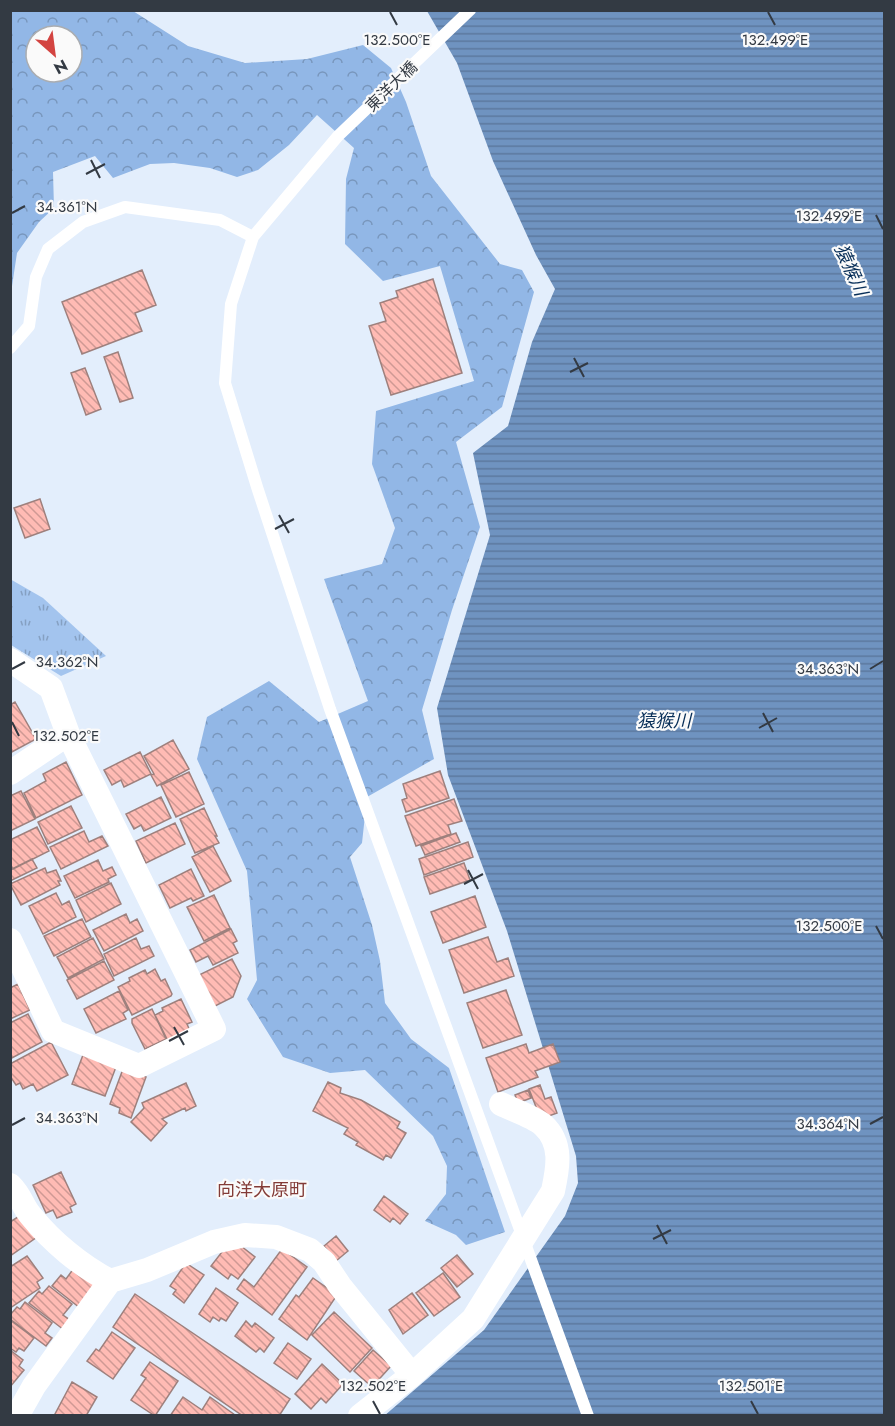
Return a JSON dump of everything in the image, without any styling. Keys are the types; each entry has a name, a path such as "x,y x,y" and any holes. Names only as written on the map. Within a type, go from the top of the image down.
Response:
{"street":[{"path":"10,660 51,688 68,734 214,1029 139,1066 53,1031 10,940"},
{"path":"10,773 68,734"},
{"path":"360,1416 412,1375 473,1319 553,1191 558,1169 557,1144 543,1125 501,1104"},
{"path":"10,1185 20,1195 30,1215 64,1250 90,1270 110,1281"},
{"path":"17,1416 33,1386 110,1281 147,1270 214,1242 245,1235 276,1237 310,1250 324,1262 340,1286 412,1375"}],"lane":[{"name":"東洋大橋","path":"253,237 338,136 470,10"},
{"path":"10,348 28,326 36,277 48,249 83,222 125,207 220,220 253,237 231,304 225,383 330,709 588,1416"}],"green space":[{"path":"11,10 133,11 188,46 245,63 307,59 363,45 391,68 406,102 431,176 500,264 522,270 534,292 502,407 456,442 480,527 422,710 434,759 367,797 362,843 350,857 372,925 380,961 385,1003 411,1039 449,1068 505,1232 466,1245 456,1235 425,1221 446,1194 447,1166 433,1136 365,1070 330,1073 283,1057 247,999 257,980 247,871 197,759 207,717 269,681 319,722 368,701 324,579 382,564 395,528 372,464 376,411 474,381 440,266 383,281 345,244 346,179 354,148 317,115 289,145 258,170 237,177 210,168 174,163 150,164 113,178 95,156 53,172 54,208 39,222 17,253 11,293"},
{"path":"10,579 43,598 106,656 61,676 11,645"}],"water":[{"name":"猿猴川","path":"427,11 884,11 884,1415 384,1416 484,1330 565,1216 578,1183 576,1156 507,931 448,775 437,708 490,535 473,453 508,426 532,342 555,289 536,255 493,161 457,63"}],"building":[{"path":"142,270 156,305 135,313 142,331 82,354 62,302"},
{"path":"433,279 462,373 391,395 369,326 386,321 380,303 398,297 396,291"},
{"path":"118,352 133,398 120,402 104,357"},
{"path":"85,368 101,409 86,415 71,373"},
{"path":"40,499 50,529 25,538 14,508"},
{"path":"15,702 36,739 10,753 10,705"},
{"path":"173,740 189,769 157,786 151,775 154,774 144,756"},
{"path":"140,752 151,774 124,787 121,780 112,785 104,770"},
{"path":"66,762 82,795 36,818 24,793 46,781 43,774"},
{"path":"440,771 449,798 406,812 402,800 407,798 403,784"},
{"path":"189,772 204,804 176,817 161,785"},
{"path":"21,791 35,819 10,831 10,796"},
{"path":"161,797 171,818 144,831 141,825 134,829 126,814"},
{"path":"454,799 462,821 448,825 451,834 416,846 405,816"},
{"path":"71,806 82,828 48,844 38,822"},
{"path":"204,808 219,843 195,853 180,819"},
{"path":"175,823 185,844 146,863 136,841"},
{"path":"37,827 49,851 13,869 10,865 10,840"},
{"path":"84,831 89,842 102,836 108,846 61,869 50,847"},
{"path":"456,833 460,842 425,855 421,846"},
{"path":"468,842 473,857 424,875 419,859"},
{"path":"213,846 231,881 210,892 192,857"},
{"path":"32,859 37,868 10,881 10,870"},
{"path":"98,860 103,871 112,867 116,875 108,879 109,882 75,898 64,876"},
{"path":"464,863 470,880 430,894 424,877"},
{"path":"45,868 47,873 56,870 61,881 58,881 60,885 21,905 10,884"},
{"path":"191,869 204,896 193,901 191,898 170,908 159,885"},
{"path":"111,883 121,904 86,922 76,900"},
{"path":"56,893 62,905 69,901 76,917 43,934 29,906"},
{"path":"214,895 230,928 204,941 187,907"},
{"path":"475,896 486,927 443,943 431,912"},
{"path":"126,914 130,923 137,919 143,931 104,951 93,930"},
{"path":"82,919 91,937 54,956 44,936"},
{"path":"231,929 237,941 233,943 238,953 213,965 208,956 196,962 190,950"},
{"path":"488,937 497,962 508,958 514,976 464,993 449,950"},
{"path":"93,938 104,959 68,978 57,957"},
{"path":"136,938 141,949 149,946 154,956 114,976 104,954"},
{"path":"232,959 241,976 233,997 215,1006 199,975"},
{"path":"104,961 114,980 77,999 67,980"},
{"path":"155,969 161,981 165,979 171,996 132,1015 118,987 145,970 147,974"},
{"path":"18,984 30,1010 10,1019 10,988"},
{"path":"506,990 522,1035 483,1048 467,1003"},
{"path":"119,991 128,1010 123,1013 126,1019 96,1033 84,1009"},
{"path":"181,999 192,1022 187,1024 190,1031 168,1041 155,1015 163,1011 162,1008"},
{"path":"152,1009 166,1039 145,1049 132,1019"},
{"path":"28,1014 42,1042 10,1059 10,1023"},
{"path":"51,1042 68,1075 37,1091 33,1084 23,1089 20,1083 16,1085 10,1076 10,1064"},
{"path":"526,1044 529,1053 553,1044 560,1062 535,1071 538,1077 498,1092 486,1058"},
{"path":"83,1055 116,1067 105,1096 72,1084"},
{"path":"123,1069 146,1077 131,1118 119,1113 120,1108 110,1104"},
{"path":"328,1082 341,1088 340,1093 361,1100 400,1122 397,1128 406,1133 391,1158 386,1155 383,1160 356,1145 358,1142 344,1134 348,1128 313,1111"},
{"path":"186,1083 196,1106 186,1111 185,1108 162,1119 167,1123 151,1141 131,1122 144,1108 142,1103"},
{"path":"540,1085 545,1099 551,1097 557,1113 546,1117 538,1112 529,1089"},
{"path":"528,1090 531,1098 518,1103 515,1095"},
{"path":"61,1172 76,1204 70,1207 72,1212 57,1218 53,1210 46,1213 33,1185"},
{"path":"384,1196 408,1214 400,1224 393,1218 390,1222 374,1210"},
{"path":"21,1215 37,1237 10,1256 10,1222"},
{"path":"336,1236 348,1251 336,1261 324,1246"},
{"path":"232,1239 255,1257 238,1279 231,1274 228,1279 211,1266"},
{"path":"282,1249 307,1267 272,1315 237,1289 244,1279 254,1287"},
{"path":"457,1255 473,1274 457,1287 441,1268"},
{"path":"27,1256 43,1278 37,1282 40,1288 10,1308 10,1267"},
{"path":"186,1263 204,1275 184,1303 173,1294 176,1290 170,1286"},
{"path":"74,1268 97,1286 80,1308 52,1286 61,1275 66,1279"},
{"path":"443,1273 460,1297 434,1316 416,1293"},
{"path":"313,1278 337,1295 307,1340 279,1319 296,1295 299,1297"},
{"path":"49,1286 72,1304 63,1315 70,1320 64,1330 29,1303 39,1291 42,1294"},
{"path":"216,1288 238,1303 226,1321 221,1318 219,1321 213,1317 210,1322 199,1314"},
{"path":"412,1293 428,1315 403,1334 389,1310"},
{"path":"135,1294 290,1399 279,1416 243,1416 113,1327"},
{"path":"25,1302 52,1323 45,1333 52,1338 46,1346 10,1319 10,1315 17,1307 20,1309"},
{"path":"334,1312 372,1348 350,1372 312,1335"},
{"path":"10,1320 34,1338 24,1351 19,1348 16,1352 10,1348"},
{"path":"246,1321 252,1327 255,1323 274,1338 264,1352 260,1348 256,1352 235,1336"},
{"path":"112,1332 135,1348 113,1379 87,1361 96,1349 99,1351"},
{"path":"288,1343 311,1359 297,1379 274,1363"},
{"path":"10,1350 23,1360 19,1366 24,1370 10,1387"},
{"path":"373,1350 391,1366 372,1387 354,1371"},
{"path":"150,1362 178,1381 155,1416 131,1400 146,1378 141,1375"},
{"path":"322,1364 343,1384 326,1403 321,1398 311,1409 295,1394"},
{"path":"72,1382 97,1397 86,1416 58,1416 55,1414"},
{"path":"183,1397 202,1410 210,1397 235,1415 170,1416"}],"district":[{"name":"向洋大原町","path":"262,1190"}]}
